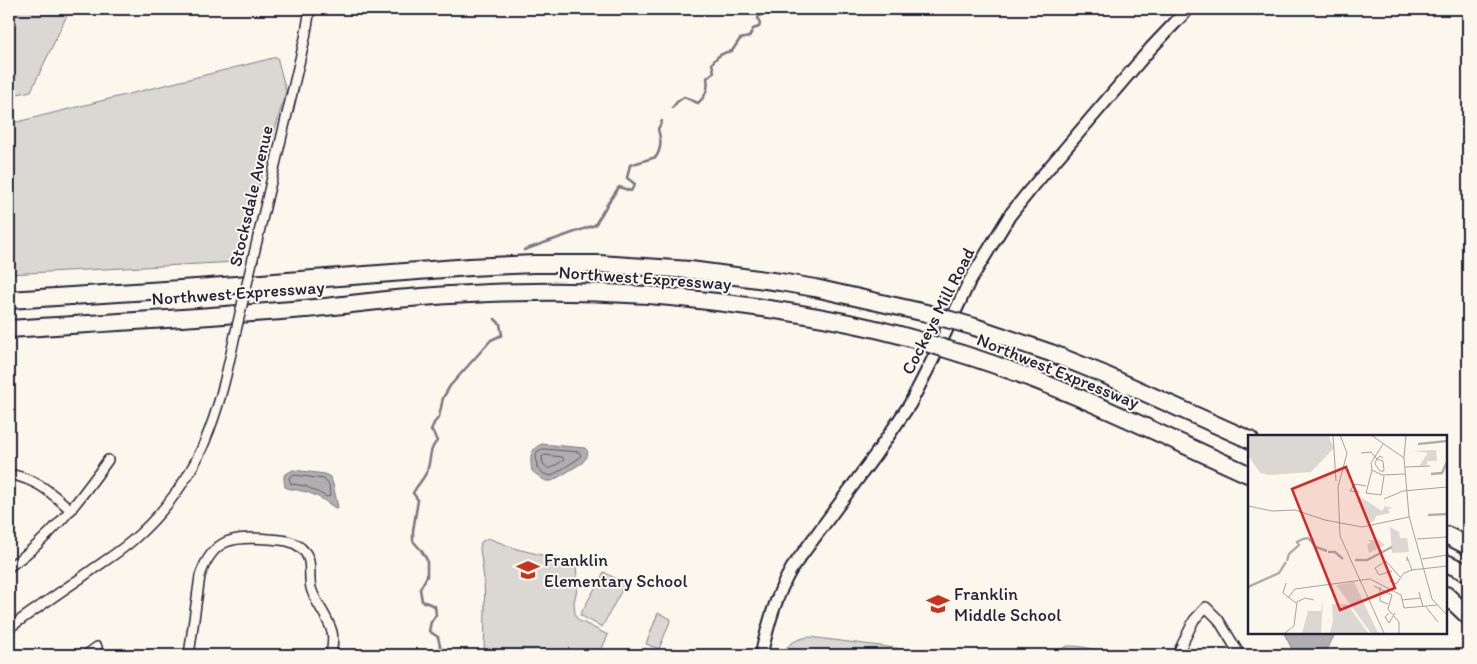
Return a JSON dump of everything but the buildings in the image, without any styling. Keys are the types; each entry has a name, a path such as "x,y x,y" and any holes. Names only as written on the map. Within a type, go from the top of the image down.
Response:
{"highway":[{"name":"Northwest Expressway","path":"9,300 534,264 599,264 690,270 815,288 926,313 975,327 1051,353 1095,371 1248,439"},
{"name":"Northwest Expressway","path":"9,329 233,314 398,299 534,292 590,292 661,296 776,309 884,331 1001,366 1075,396 1248,474"},
{"path":"1447,527 1468,537"},
{"path":"1447,536 1468,546"},
{"path":"1447,563 1468,573"},
{"path":"1447,595 1468,616"}],"street":[{"name":"Stocksdale Avenue","path":"9,628 133,540 162,510 196,462 222,394 305,38 310,9"},
{"name":"Cockeys Mill Road","path":"761,655 784,580 910,404 969,282 1010,215 1152,48 1188,9"},
{"path":"9,567 33,550 54,530 108,460"},
{"path":"9,474 38,483 71,510"},
{"path":"189,655 200,576 203,567 214,550 222,544 237,538 247,537 287,541 305,552 310,565 311,590 332,632 331,655"},
{"path":"1177,655 1194,620 1206,607 1218,619 1240,655"},
{"path":"86,655 97,647"}],"shaded area":[{"path":"9,9 70,9 31,91 9,96"},
{"path":"277,57 286,91 237,262 9,274 9,124"},
{"path":"488,538 517,549 570,562 576,567 578,585 574,602 575,615 578,620 608,635 599,655 484,655 484,579 480,549 481,542"},
{"path":"604,572 625,584 602,627 580,615"},
{"path":"658,613 671,619 659,649 646,644"},
{"path":"809,637 896,648 924,655 782,655 793,642"},
{"path":"1068,646 1087,648 1104,655 1048,655"}],"water":[{"path":"542,444 585,448 588,452 582,463 552,481 546,481 532,471 531,467 531,455"},
{"path":"293,470 325,474 330,477 338,508 311,494 285,487 284,475"},
{"path":"1284,634 1335,634 1323,655 1295,655"}],"waterway":[{"path":"672,108 684,97 698,103 700,101 707,89 707,78 714,72 712,63 720,55 732,51 740,39 749,37 753,29 759,27 758,18 762,13 777,9 785,15 824,9"},
{"path":"524,250 595,225 619,187 631,191 635,184 627,178 630,165 656,157 660,143 658,129 662,121"},
{"path":"442,655 438,637 429,631 431,622 436,615 435,606 422,601 420,589 427,576 427,560 413,541 418,500 413,493 427,471 431,451 437,441 431,431 439,417 443,398 450,386 491,340 502,335 500,324 495,319"}],"place":[{"name":"Franklin Elementary School","path":"528,570"},
{"name":"Franklin Middle School","path":"938,604"}]}
